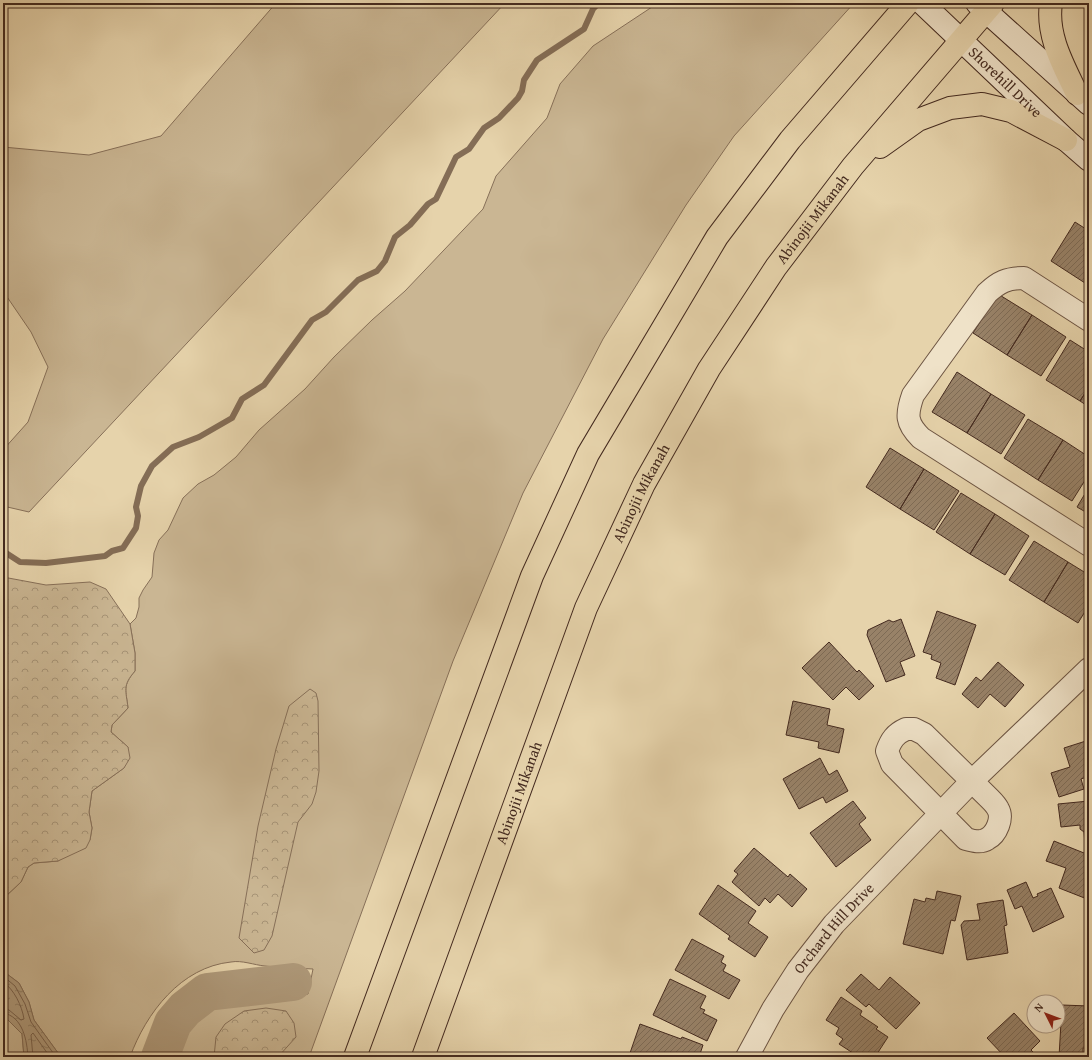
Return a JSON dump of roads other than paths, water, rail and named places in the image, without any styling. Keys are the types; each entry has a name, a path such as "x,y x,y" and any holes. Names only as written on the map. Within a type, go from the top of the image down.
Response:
{"main road":[{"path":"355,1057 532,576 588,454 655,338 717,237 790,140 908,3"},
{"path":"1051,3 1050,11 1054,44 1083,99"},
{"name":"Abinojii Mikanah","path":"423,1057 586,608 644,484 709,369 772,273 853,166 961,40 986,6"},
{"path":"853,166 918,120 950,108 962,106 982,104 1011,111 1066,140"}],"street":[{"name":"Shorehill Drive","path":"922,3 1089,160"},
{"path":"986,6 1083,99"},
{"path":"1089,320 1024,278 1012,278 1000,282 987,293 913,395 908,410 909,422 921,438 1089,545"},
{"name":"Orchard Hill Drive","path":"747,1057 781,996 798,970 834,924 972,781 1089,669"},
{"path":"906,729 914,729 924,734 990,799 998,810 1000,820 996,830 988,839 977,842 966,839 940,815 892,764 887,751 891,741 898,733 906,729"}],"water":[{"path":"3,971 19,983 29,1002 34,1020 61,1057 24,1057 22,1034 5,1017 3,1012"}],"waterway":[{"path":"3,551 20,562 46,563 105,556 112,551 123,548 136,528 138,516 136,507 141,486 152,466 173,447 199,437 232,418 242,399 264,385 312,320 326,312 358,280 377,271 385,261 395,237 410,225 428,204 436,199 456,157 469,149 484,128 499,118 518,98 522,91 524,80 537,60 584,29 593,9 599,3"},
{"path":"160,1057 173,1023 185,1009 207,992 293,982"}]}
